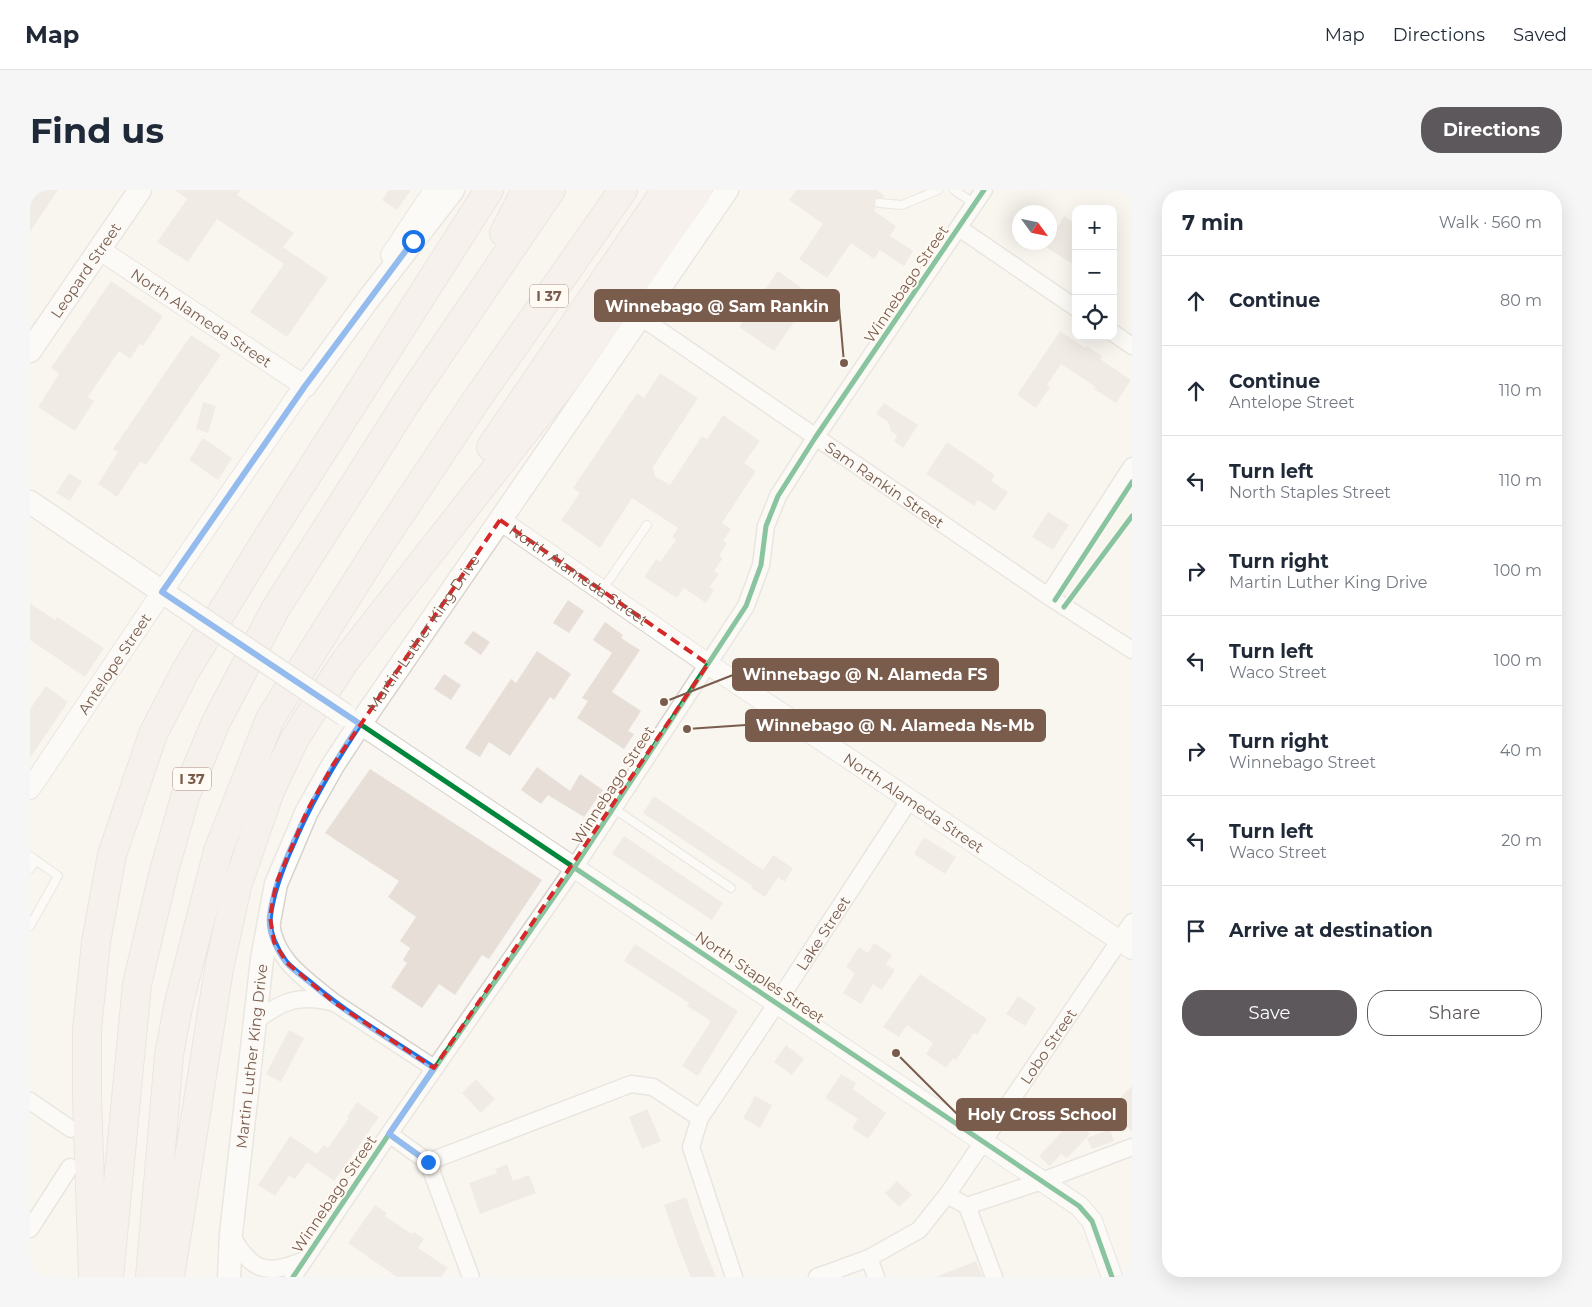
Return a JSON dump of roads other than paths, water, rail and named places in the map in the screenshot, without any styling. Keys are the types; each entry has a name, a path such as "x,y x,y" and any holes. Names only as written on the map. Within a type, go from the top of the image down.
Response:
{"highway":[{"path":"92,1277 87,1096 88,1029 96,942 112,855 153,734 186,670 270,532 489,190"},
{"path":"447,342 526,190"},
{"name":"I 37","path":"109,1277 138,984 164,871 186,794 216,722 276,608 404,405 551,190"},
{"name":"I 37","path":"150,1277 169,1055 178,1002 218,851 270,719 381,543 464,418 623,190"},
{"path":"170,1277 218,969 237,886 270,791 295,738 345,661 666,190"},
{"path":"345,661 566,379 698,190"}],"main road":[{"name":"Leopard Street","path":"36,338 100,250 140,190"},
{"path":"305,386 370,297 453,190"},
{"name":"Martin Luther King Drive","path":"229,1277 231,1234 262,959 276,884 307,811 333,765 353,720 500,520 727,190"},
{"name":"North Staples Street","path":"30,502 353,720"}],"street":[{"name":"Antelope Street","path":"30,789 171,598 305,386 434,190"},
{"name":"Winnebago Street","path":"293,1277 434,1068 574,868 746,606 761,565 766,526 778,496 815,438 984,190"},
{"path":"959,228 1072,305"},
{"name":"North Alameda Street","path":"100,250 305,386"},
{"name":"Sam Rankin Street","path":"639,316 1048,596 1132,650"},
{"path":"1117,336 1132,346"},
{"path":"1048,596 1132,466"},
{"name":"North Alameda Street","path":"500,520 708,664 1126,945"},
{"name":"North Staples Street","path":"353,720 1079,1206 1092,1221 1112,1277"},
{"name":"Lake Street","path":"734,1277 691,1147 700,1118 910,799"},
{"path":"270,917 274,942 287,962 335,1003 434,1068"},
{"name":"Lobo Street","path":"817,1277 869,1258 919,1230 947,1195 1126,945 1132,922"},
{"path":"254,1022 278,1005 288,1002 312,998 335,1003"},
{"path":"428,1162 631,1084 653,1087 700,1118"},
{"path":"30,1101 71,1129"},
{"path":"389,1134 428,1162 471,1277"},
{"path":"967,1206 1042,1181 1132,1147"},
{"path":"30,1229 70,1167"},
{"path":"947,1195 967,1206 994,1277"},
{"path":"231,1234 244,1257 253,1268 268,1274 288,1271 306,1258"},
{"path":"869,1258 876,1277"}],"lane":[{"path":"880,203 902,205 938,190"},
{"path":"954,190 975,204"},
{"path":"602,591 647,525"},
{"path":"613,808 731,888"},
{"path":"30,869 33,858 58,876 30,926"}],"place":[{"name":"Winnebago @ Sam Rankin","path":"844,363"},
{"name":"Winnebago @ N. Alameda FS","path":"664,702"},
{"name":"Winnebago @ N. Alameda Ns-Mb","path":"687,729"},
{"name":"Holy Cross School","path":"896,1053"}]}
